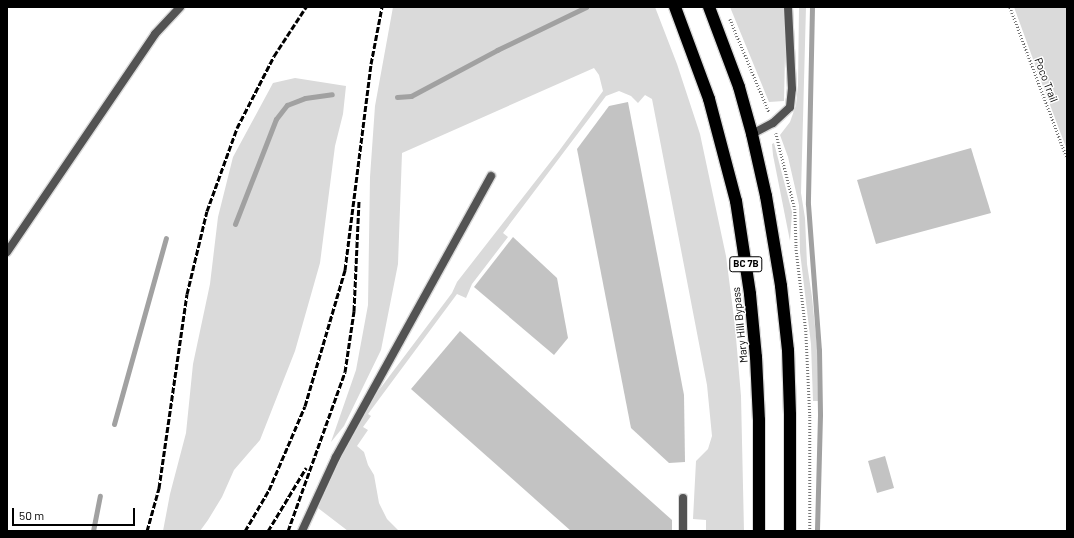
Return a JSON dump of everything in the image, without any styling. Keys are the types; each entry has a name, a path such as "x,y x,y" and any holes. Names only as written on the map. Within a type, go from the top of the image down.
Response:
{"highway":[{"name":"Mary Hill Bypass","path":"675,7 709,99 736,201 750,294 756,357 759,420 760,531"},
{"name":"BC 7B","path":"710,7 739,88 752,134 766,196 780,278 788,350 790,415 790,531"}],"lane":[{"path":"7,252 155,34 180,7"},
{"path":"752,134 773,123 790,107 792,89 788,7"},
{"path":"302,531 336,457 491,176"},
{"path":"683,498 683,531"}],"path":[{"name":"Poco Trail","path":"1010,7 1067,158"},
{"path":"728,14 763,95"}],"shaded area":[{"path":"393,7 655,7 677,64 700,134 726,256 735,326 741,396 744,531 706,531 706,520 693,519 696,461 708,449 712,436 707,385 652,99 645,95 638,103 631,96 619,91 606,96 503,233 508,237 472,284 466,298 457,294 368,414 371,416 363,427 368,430 357,446 364,452 368,465 374,475 379,503 387,519 399,531 348,531 318,508 317,505 332,471 373,398 452,293 457,282 559,151 603,91 599,75 594,68 402,153 398,264 381,350 344,426 331,442 356,370 368,305 370,177 375,106"},
{"path":"730,7 786,7 784,101 769,102"},
{"path":"799,7 806,7 801,193 805,218 807,264 817,346 818,401 813,401 811,344 800,252 799,205 788,157 780,135 790,122 796,105 798,85"},
{"path":"1014,7 1067,7 1067,150 1041,81"},
{"path":"295,78 346,86 343,114 335,146 320,263 295,351 260,440 234,470 222,497 200,531 163,531 170,494 186,433 193,364 210,284 218,217 233,157 273,83"},
{"path":"774,143 792,212 790,241 773,155 772,144"}],"building":[{"path":"628,102 684,395 685,462 669,463 631,428 577,149 609,106"},
{"path":"971,148 991,213 876,244 857,180"},
{"path":"513,237 557,278 568,338 554,355 474,287"},
{"path":"460,331 672,520 672,531 571,531 411,389"},
{"path":"885,456 894,488 877,493 868,461"}],"waterway":[{"path":"397,97 411,96 497,50 586,7"},
{"path":"812,7 808,204 819,350 820,415 817,531"},
{"path":"235,224 276,119 287,105 305,98 332,94"},
{"path":"114,424 166,238"},
{"path":"93,531 100,496"}],"railway":[{"path":"147,531 159,488 187,294 207,211 237,128 274,56 306,7"},
{"path":"245,531 269,490 305,406 345,270 371,64 382,7"},
{"path":"288,531 345,372 354,311 359,201"},
{"path":"268,531 306,468"}]}
